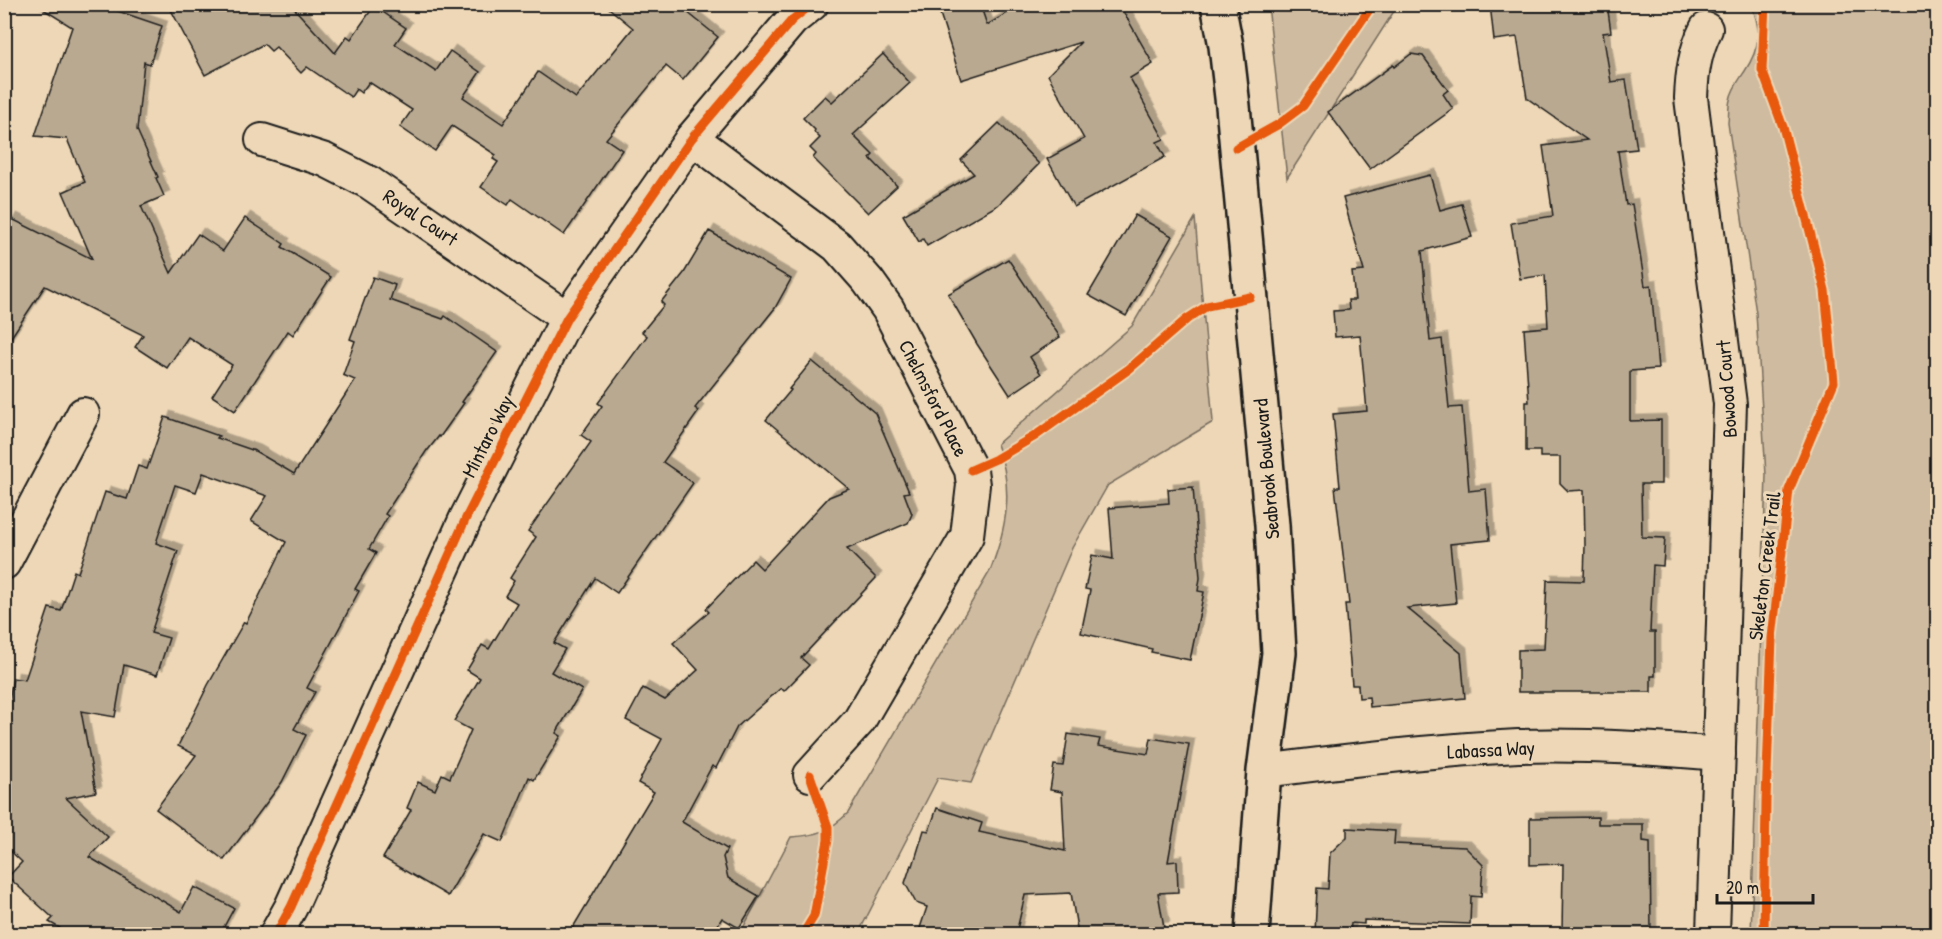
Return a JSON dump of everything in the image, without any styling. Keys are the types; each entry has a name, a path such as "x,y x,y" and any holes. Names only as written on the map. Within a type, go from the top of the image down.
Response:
{"street":[{"name":"Seabrook Boulevard","path":"1218,4 1226,46 1233,106 1272,525 1279,653 1264,771 1252,934"},
{"name":"Mintaro Way","path":"276,934 291,908 466,518 567,318 692,138 794,10"},
{"name":"Bowood Court","path":"1706,28 1694,60 1691,98 1731,404 1713,934"},
{"name":"Chelmsford Place","path":"692,138 837,246 868,281 888,309 971,470 973,484 967,536 859,721 810,775"},
{"name":"Royal Court","path":"262,140 325,160 370,183 567,318"},
{"path":"4,563 83,414"},
{"name":"Labassa Way","path":"1264,771 1398,755 1519,746 1621,747 1719,754"}],"shaded area":[{"path":"1268,5 1398,5 1287,178"},
{"path":"1751,5 1937,5 1937,934 1751,934 1766,475 1756,313 1728,123 1732,92 1750,63 1758,38 1757,22"},
{"path":"1195,218 1213,422 1108,485 1072,548 971,783 938,778 858,934 747,934 741,932 791,837 822,831 848,813 990,571 1001,539 1007,492 997,444 1132,326"}],"building":[{"path":"35,4 97,4 162,26 150,64 144,62 137,130 164,196 141,206 171,273 198,234 223,251 245,218 284,244 282,247 331,277 293,335 288,331 235,411 212,396 232,365 188,337 167,368 135,347 143,335 45,286 4,348 4,234 12,219 92,259 63,192 85,182 67,139 35,136 72,27"},
{"path":"168,4 290,4 335,53 347,36 351,39 374,6 406,28 395,44 436,71 450,51 480,72 463,97 503,124 538,72 576,98 633,28 604,4 677,4 718,37 683,80 666,66 606,139 622,150 564,235 512,199 508,205 481,187 498,162 493,159 496,155 452,126 435,151 400,127 412,110 369,82 361,93 356,89 351,97 307,67 301,73 276,47 271,51 264,44 205,75"},
{"path":"937,4 980,4 987,25 1023,4 1119,4 1153,64 1130,78 1164,139 1157,142 1165,157 1074,207 1047,159 1084,139 1048,75 1081,42 961,80"},
{"path":"1490,4 1607,4 1611,32 1603,33 1611,82 1626,80 1637,149 1618,151 1626,205 1632,204 1645,286 1651,285 1658,369 1630,371 1630,421 1661,420 1661,484 1641,484 1642,537 1665,538 1663,566 1653,565 1650,632 1655,632 1655,676 1651,676 1651,692 1518,692 1518,650 1544,649 1547,580 1584,581 1585,545 1584,490 1568,491 1560,483 1560,457 1540,457 1540,451 1526,451 1526,402 1529,402 1524,329 1548,327 1545,275 1520,279 1511,223 1553,216 1543,146 1587,140 1527,98 1517,37 1494,40"},
{"path":"883,54 910,83 853,135 873,155 870,158 897,186 868,213 813,158 816,154 810,148 820,138 803,118 825,96 832,102"},
{"path":"1411,54 1423,56 1448,90 1443,94 1453,109 1370,169 1328,112"},
{"path":"999,123 1039,164 998,205 927,246 923,239 919,242 903,215 974,174 961,160"},
{"path":"1430,175 1440,210 1462,204 1472,237 1422,251 1430,341 1442,339 1449,408 1462,407 1469,491 1486,489 1490,540 1450,544 1456,603 1407,608 1461,653 1465,698 1370,707 1369,697 1359,698 1358,685 1352,685 1345,604 1349,604 1335,487 1340,487 1333,414 1367,411 1360,335 1335,337 1333,311 1349,310 1348,300 1355,300 1352,272 1364,271 1343,198"},
{"path":"1135,215 1172,236 1126,316 1088,295"},
{"path":"709,231 791,279 775,308 695,408 699,411 663,462 693,483 617,593 595,578 554,643 565,649 551,672 582,690 556,733 561,736 534,780 529,777 502,842 484,834 448,896 383,858 411,810 407,808 418,782 435,790 442,774 450,778 471,730 454,721 480,678 467,670 482,645 489,649 517,603 505,596 514,581 510,578 536,537 528,531 591,442 581,435 602,406 598,403 647,336 642,332 664,305 661,302 684,273"},
{"path":"1008,259 1060,337 1030,357 1041,374 1010,395 948,294"},
{"path":"373,277 395,285 390,300 443,319 445,316 497,352 462,402 464,403 440,437 427,450 385,514 388,516 369,549 376,553 355,589 359,591 307,688 315,692 294,729 306,735 282,782 224,860 156,809 196,755 178,746 208,685 244,622 246,623 286,542 251,521 267,496 203,473 196,492 175,485 156,543 178,551 151,633 169,638 157,675 124,665 115,717 81,711 96,792 66,798 108,837 89,857 181,912 194,887 234,908 220,934 70,934 49,922 53,918 8,877 22,862 4,845 4,729 13,678 25,680 49,608 61,611 74,571 78,573 105,492 127,499 138,466 147,469 165,417 255,451 294,474 355,380 343,375 355,341 350,339"},
{"path":"812,361 875,413 909,492 904,493 912,514 908,523 847,549 876,578 801,658 809,665 784,691 781,688 737,727 716,768 712,766 682,822 727,849 723,857 728,878 759,896 739,928 722,918 712,934 569,934 654,792 638,783 662,739 626,720 643,688 665,700 698,670 673,643 709,612 706,609 753,560 762,569 829,497 849,489 766,420"},
{"path":"1193,487 1200,578 1198,591 1204,592 1190,660 1081,633 1090,590 1085,589 1092,555 1113,559 1109,508 1169,503 1168,489"},
{"path":"1068,734 1100,739 1098,746 1148,754 1151,738 1189,744 1168,862 1177,861 1178,892 1158,893 1164,927 1136,931 1137,934 1078,934 1071,893 1025,895 1016,934 918,934 927,907 916,903 905,883 924,830 929,831 937,808 982,823 979,832 1065,851 1062,792 1050,790 1054,765 1063,766"},
{"path":"1598,817 1598,824 1643,824 1643,841 1650,842 1651,934 1562,934 1563,864 1530,865 1530,818"},
{"path":"1347,828 1395,831 1394,844 1465,847 1483,865 1481,897 1471,896 1470,924 1364,920 1364,924 1351,923 1350,934 1315,934 1317,888 1328,889 1330,853 1347,837"}],"cycle path":[{"path":"276,934 291,907 466,518 567,318 692,138 792,20 812,4"},
{"path":"1236,148 1279,124 1303,106 1373,4"},
{"name":"Skeleton Creek Trail","path":"1764,934 1772,638 1789,490 1834,382 1825,290 1783,127 1762,70 1765,4"},
{"path":"971,470 996,459 1035,436 1129,369 1187,319 1207,306 1250,297"},
{"path":"803,934 814,916 828,840 828,827 810,775"}]}
